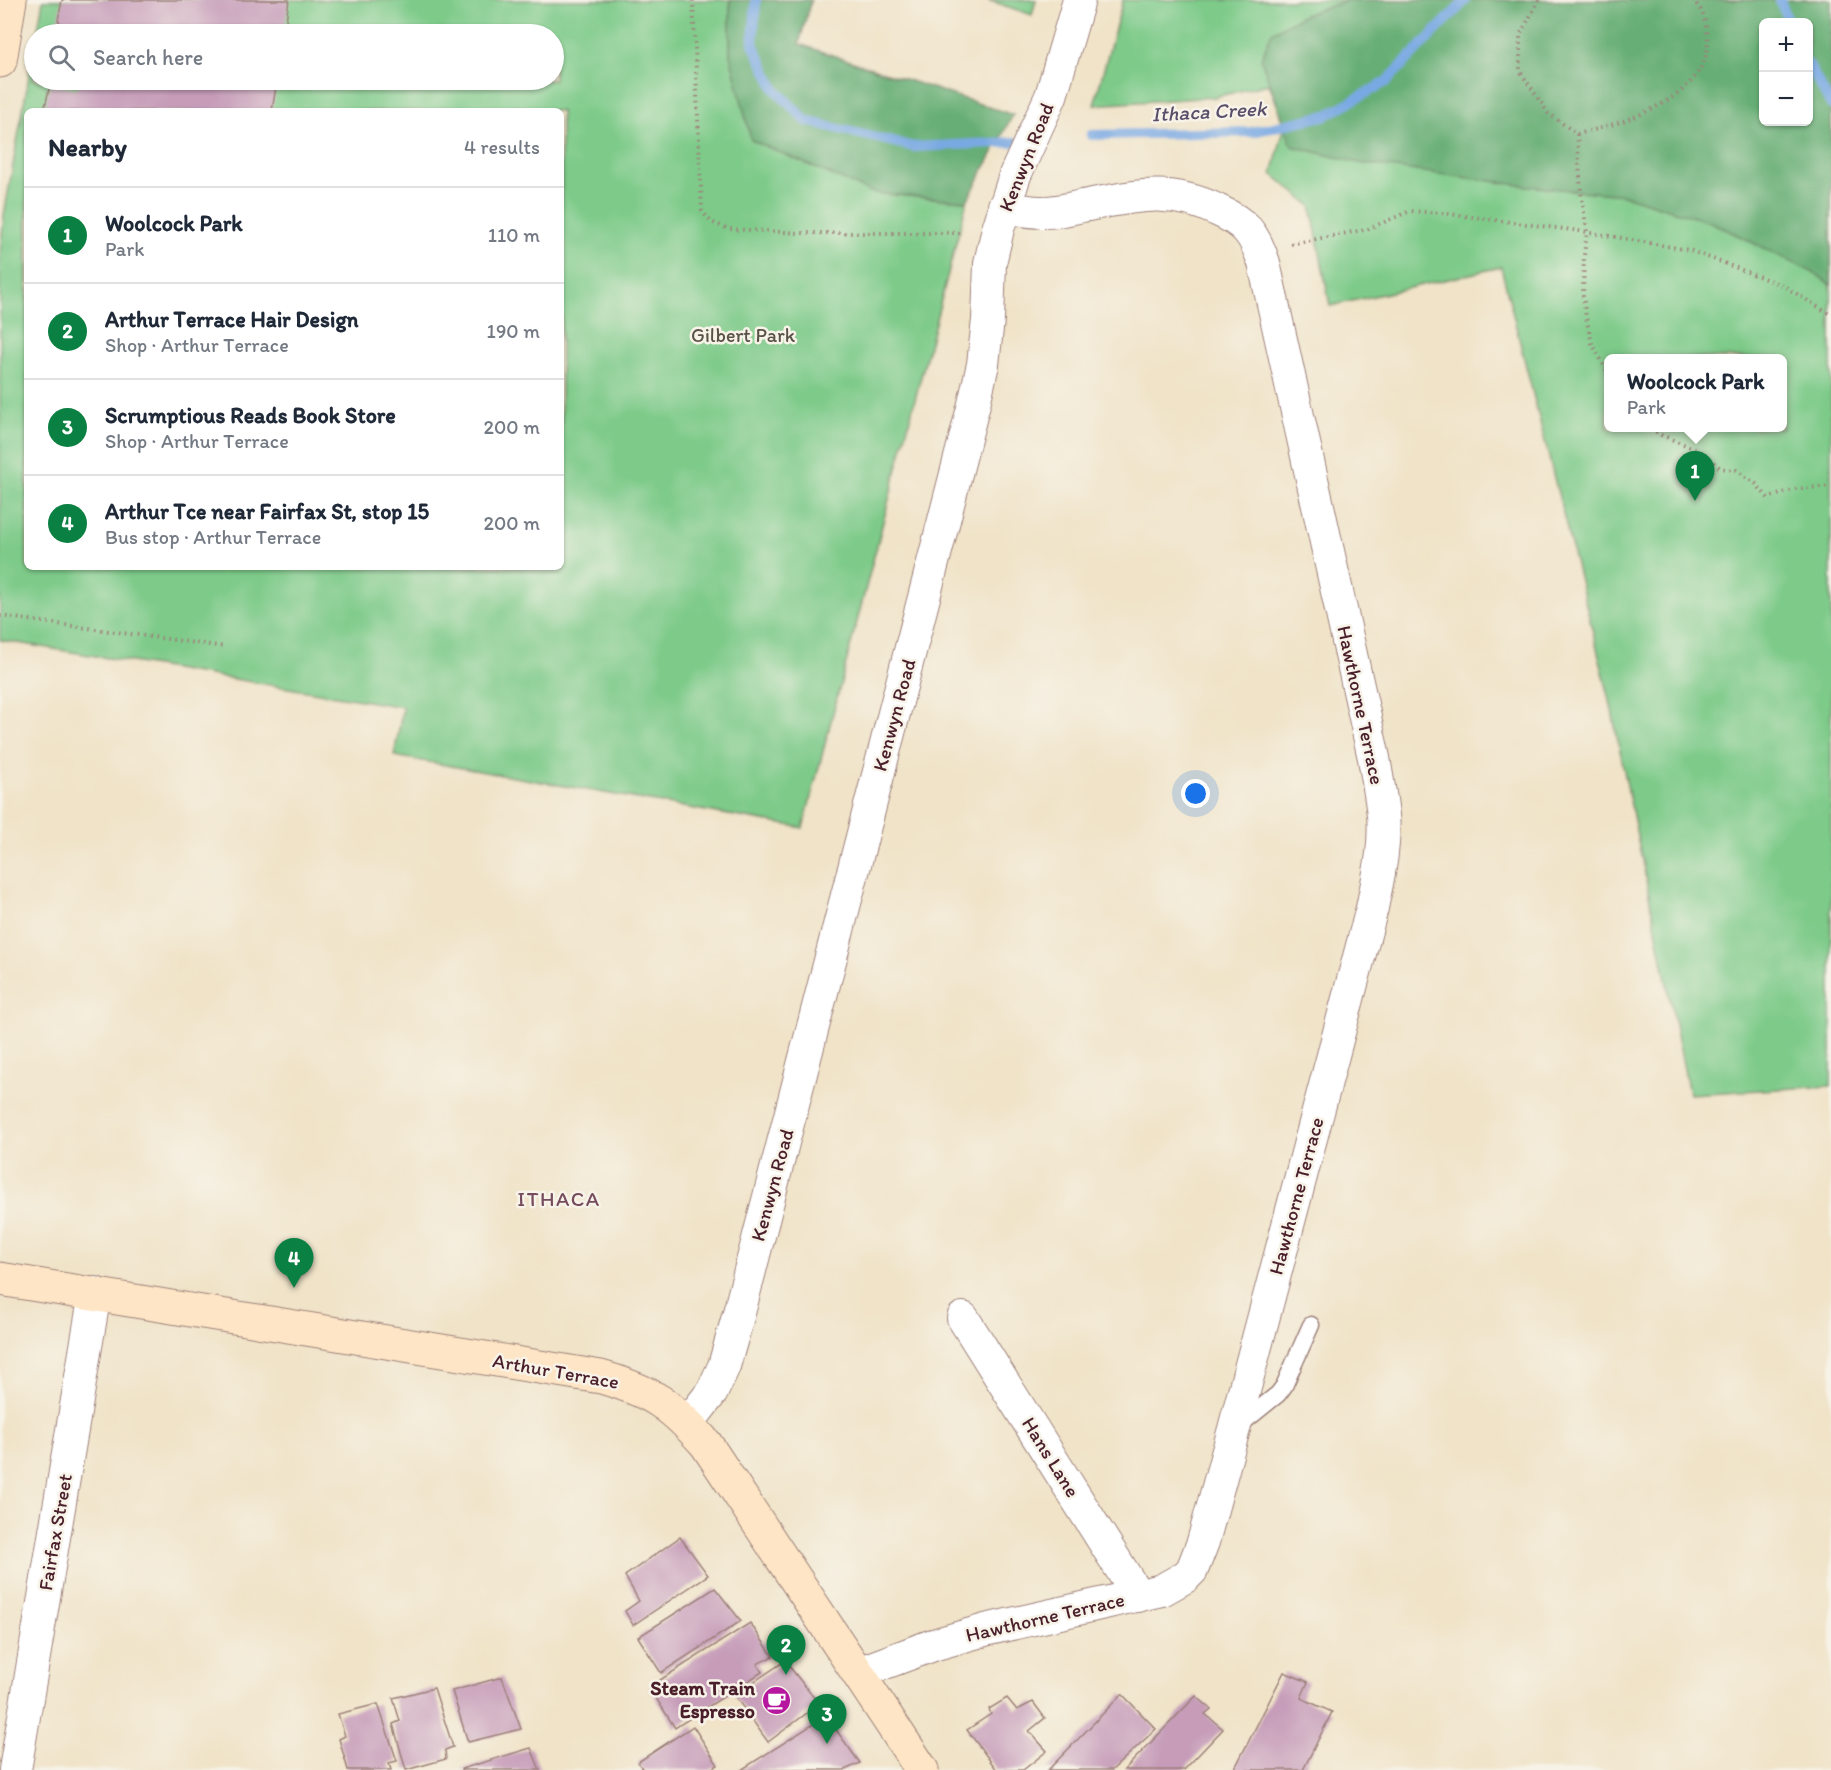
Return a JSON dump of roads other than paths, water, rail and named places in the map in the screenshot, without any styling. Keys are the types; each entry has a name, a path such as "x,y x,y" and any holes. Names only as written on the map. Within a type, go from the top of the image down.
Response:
{"street":[{"path":"0,61 10,0"},
{"name":"Kenwyn Road","path":"687,1424 712,1392 724,1366 974,404 983,364 988,320 990,263 1004,206 1015,175 1052,96 1079,0"},
{"name":"Hawthorne Terrace","path":"858,1673 933,1645 985,1630 1162,1590 1175,1584 1192,1570 1203,1542 1234,1429 1372,908 1380,871 1383,841 1383,816 1374,758 1260,249 1252,233 1239,222 1197,200 1182,196 1135,196 1040,213 1004,206"},
{"name":"Arthur Terrace","path":"0,1278 601,1377 649,1393 668,1406 706,1444 921,1770"},
{"name":"Fairfax Street","path":"15,1770 95,1293"},
{"name":"Hans Lane","path":"963,1318 1138,1596"}],"lane":[{"path":"1234,1429 1278,1394 1284,1386 1311,1325"}],"waterway":[{"name":"Ithaca Creek","path":"756,0 753,44 775,89 806,121 914,147 1015,142"},
{"name":"Ithaca Creek","path":"1091,135 1252,132 1327,115 1386,82 1466,0"},
{"name":"Ithaca Creek","path":"1780,0 1787,18"},
{"name":"Ithaca Creek","path":"1812,72 1831,105"}],"place":[{"name":"Woolcock Park","path":"1695,501"},
{"name":"Arthur Tce near Fairfax St, stop 15","path":"294,1288"},
{"name":"Arthur Terrace Hair Design","path":"786,1675"},
{"name":"Steam Train Espresso","path":"776,1700"},
{"name":"Scrumptious Reads Book Store","path":"827,1744"}],"district":[{"name":"ITHACA","path":"559,1198"}],"park label":[{"name":"Gilbert Park","path":"743,335"}]}
